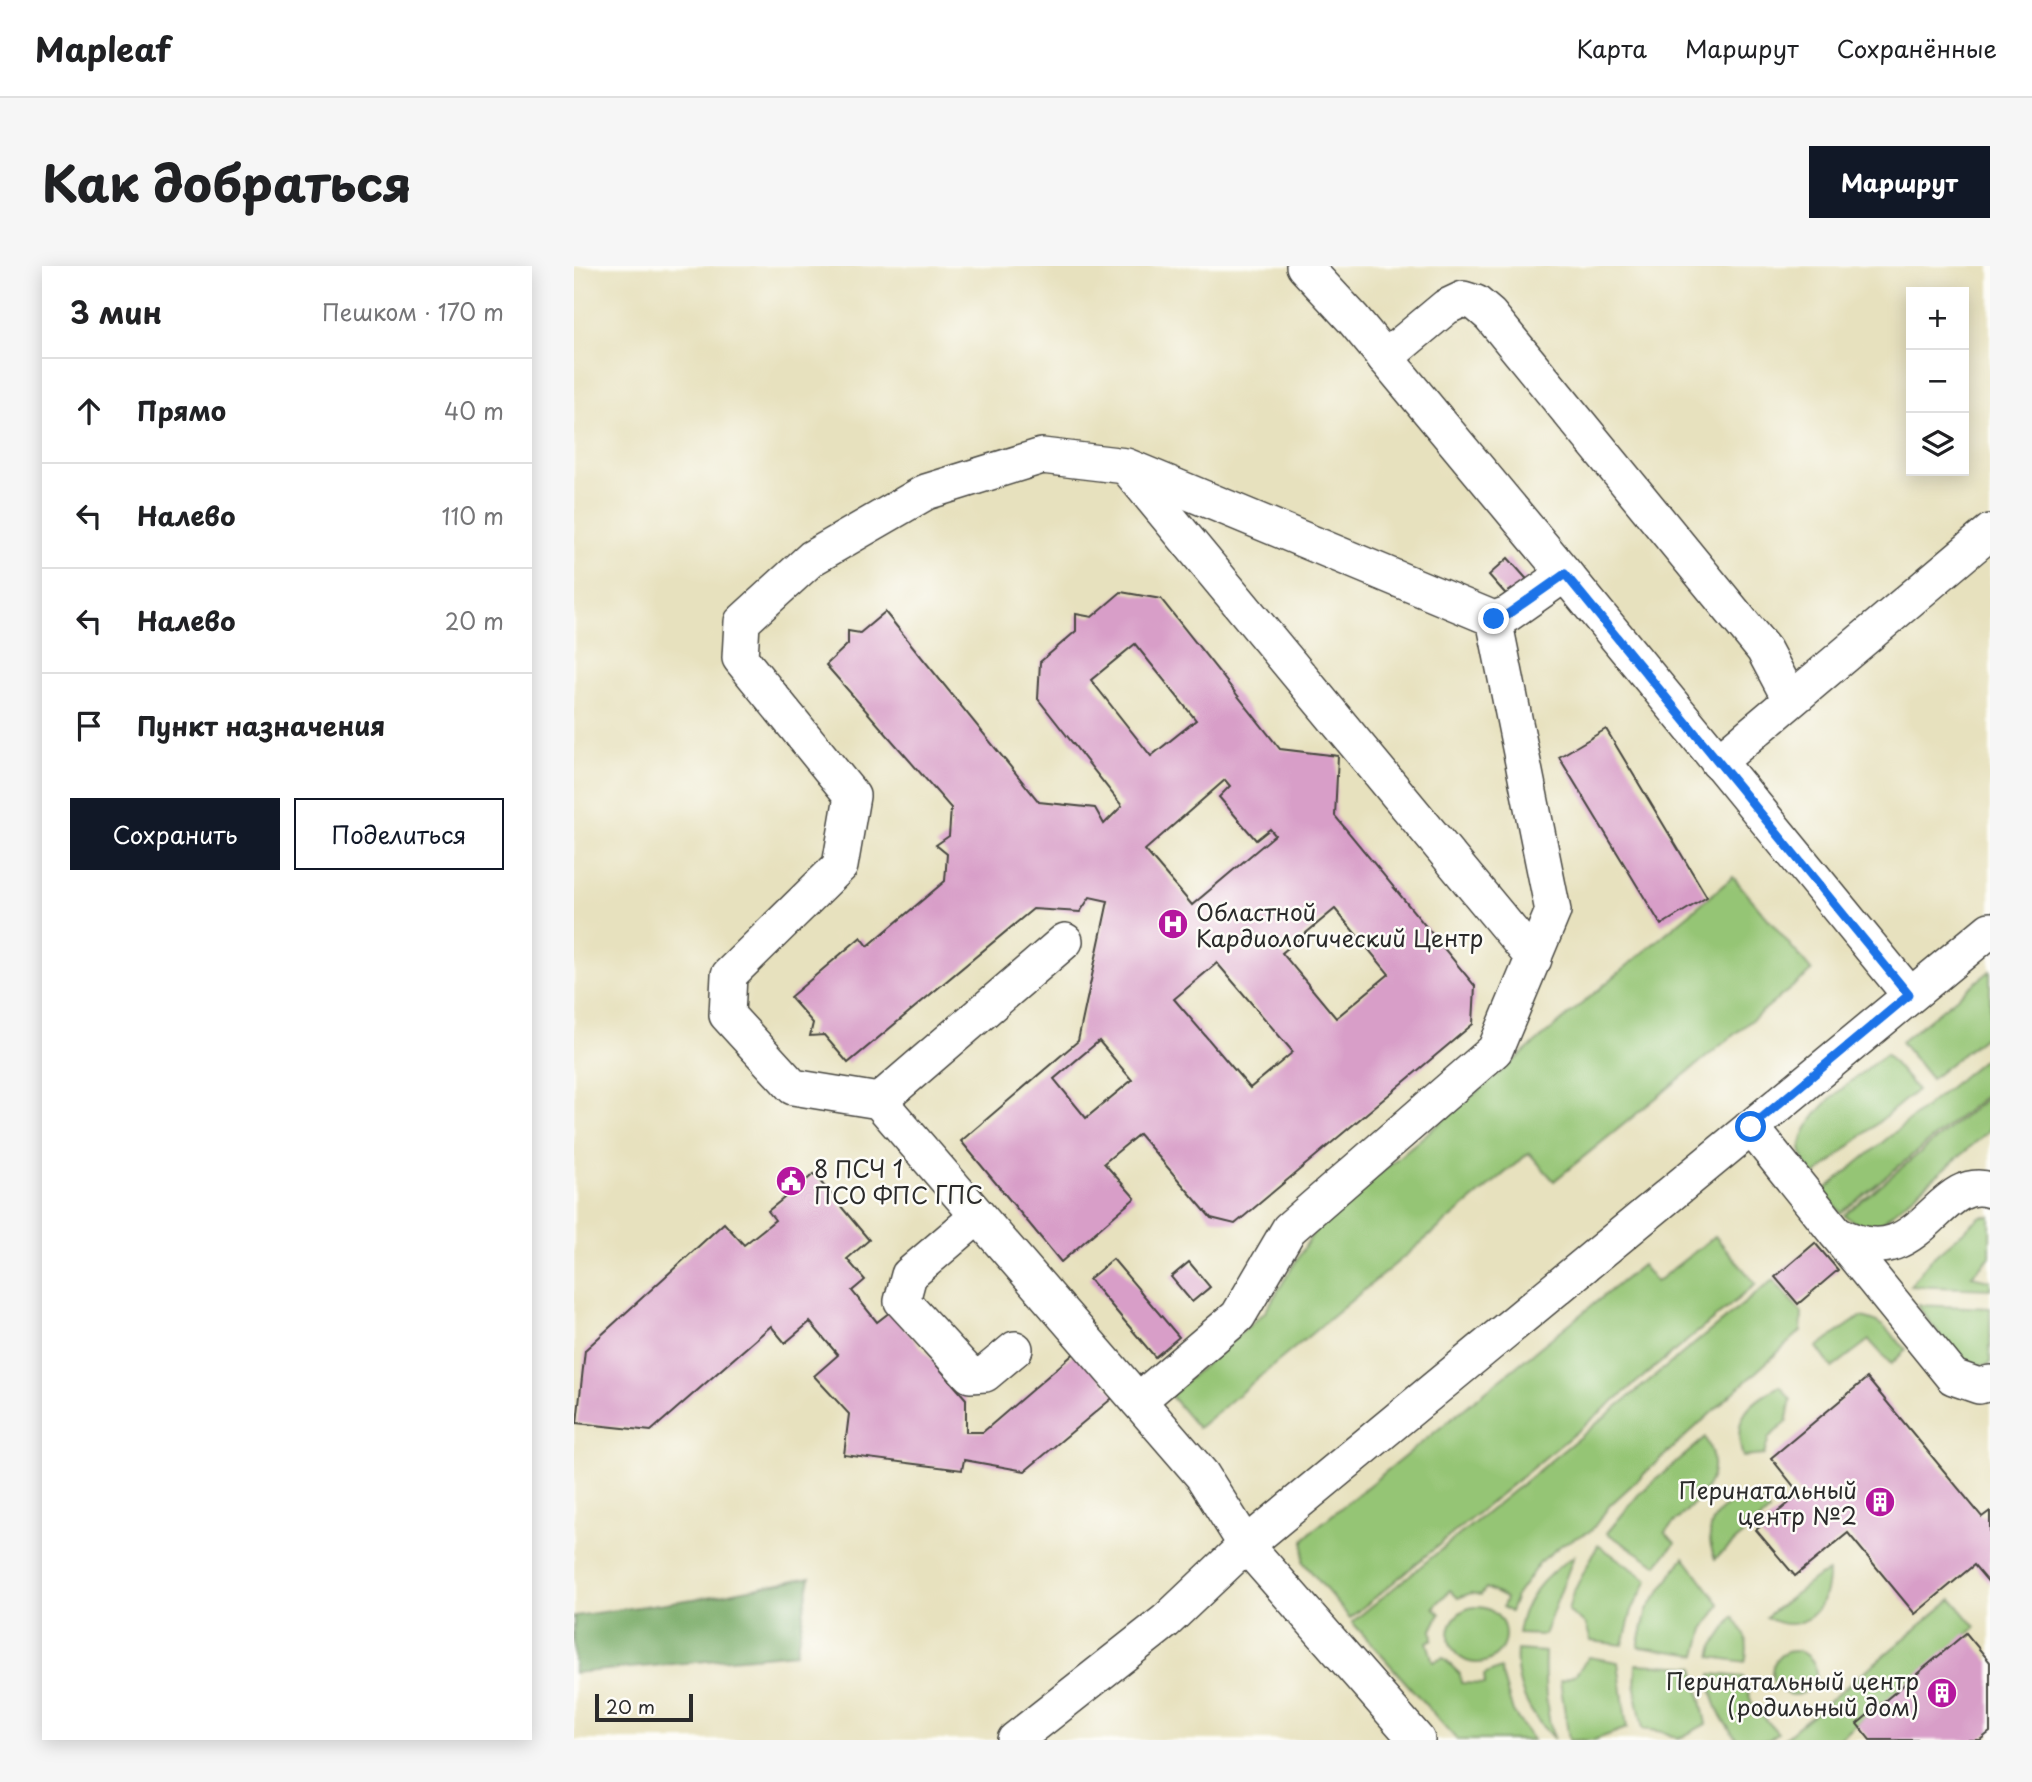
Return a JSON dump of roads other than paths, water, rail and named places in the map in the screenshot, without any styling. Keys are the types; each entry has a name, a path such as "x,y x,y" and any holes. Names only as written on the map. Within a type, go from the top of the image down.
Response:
{"street":[{"path":"1304,266 1385,358 1565,574 1909,995"},
{"path":"1385,358 1446,307 1463,299 1476,303 1520,352 1764,650 1790,699"},
{"path":"1417,1740 1246,1545 1202,1475 880,1101 793,1087 727,1015 729,975 839,866 852,796 740,658 742,622 812,558 926,492 1042,456 1126,466 1494,619 1508,614 1565,574"},
{"path":"1126,466 1534,959"},
{"path":"1718,762 1990,532"},
{"path":"1138,1401 1238,1316 1289,1229 1495,1050 1553,911 1494,619"},
{"path":"1014,1740 1166,1621 1246,1545 1990,930"},
{"path":"880,1101 1065,941"},
{"path":"1751,1127 1953,1377 1979,1386 1990,1383"},
{"path":"1836,1233 1853,1243 1888,1245 1903,1240 1968,1189 1990,1190"},
{"path":"978,1216 909,1275 902,1301 970,1375 985,1374 1015,1349"}],"place":[{"name":"Областной Кардиологический Центр","path":"1173,924"},
{"name":"8 ПСЧ 1 ПСО ФПС ГПС","path":"791,1181"},
{"name":"Перинатальный центр №2","path":"1880,1502"},
{"name":"Перинатальный центр (родильный дом)","path":"1942,1693"}]}
